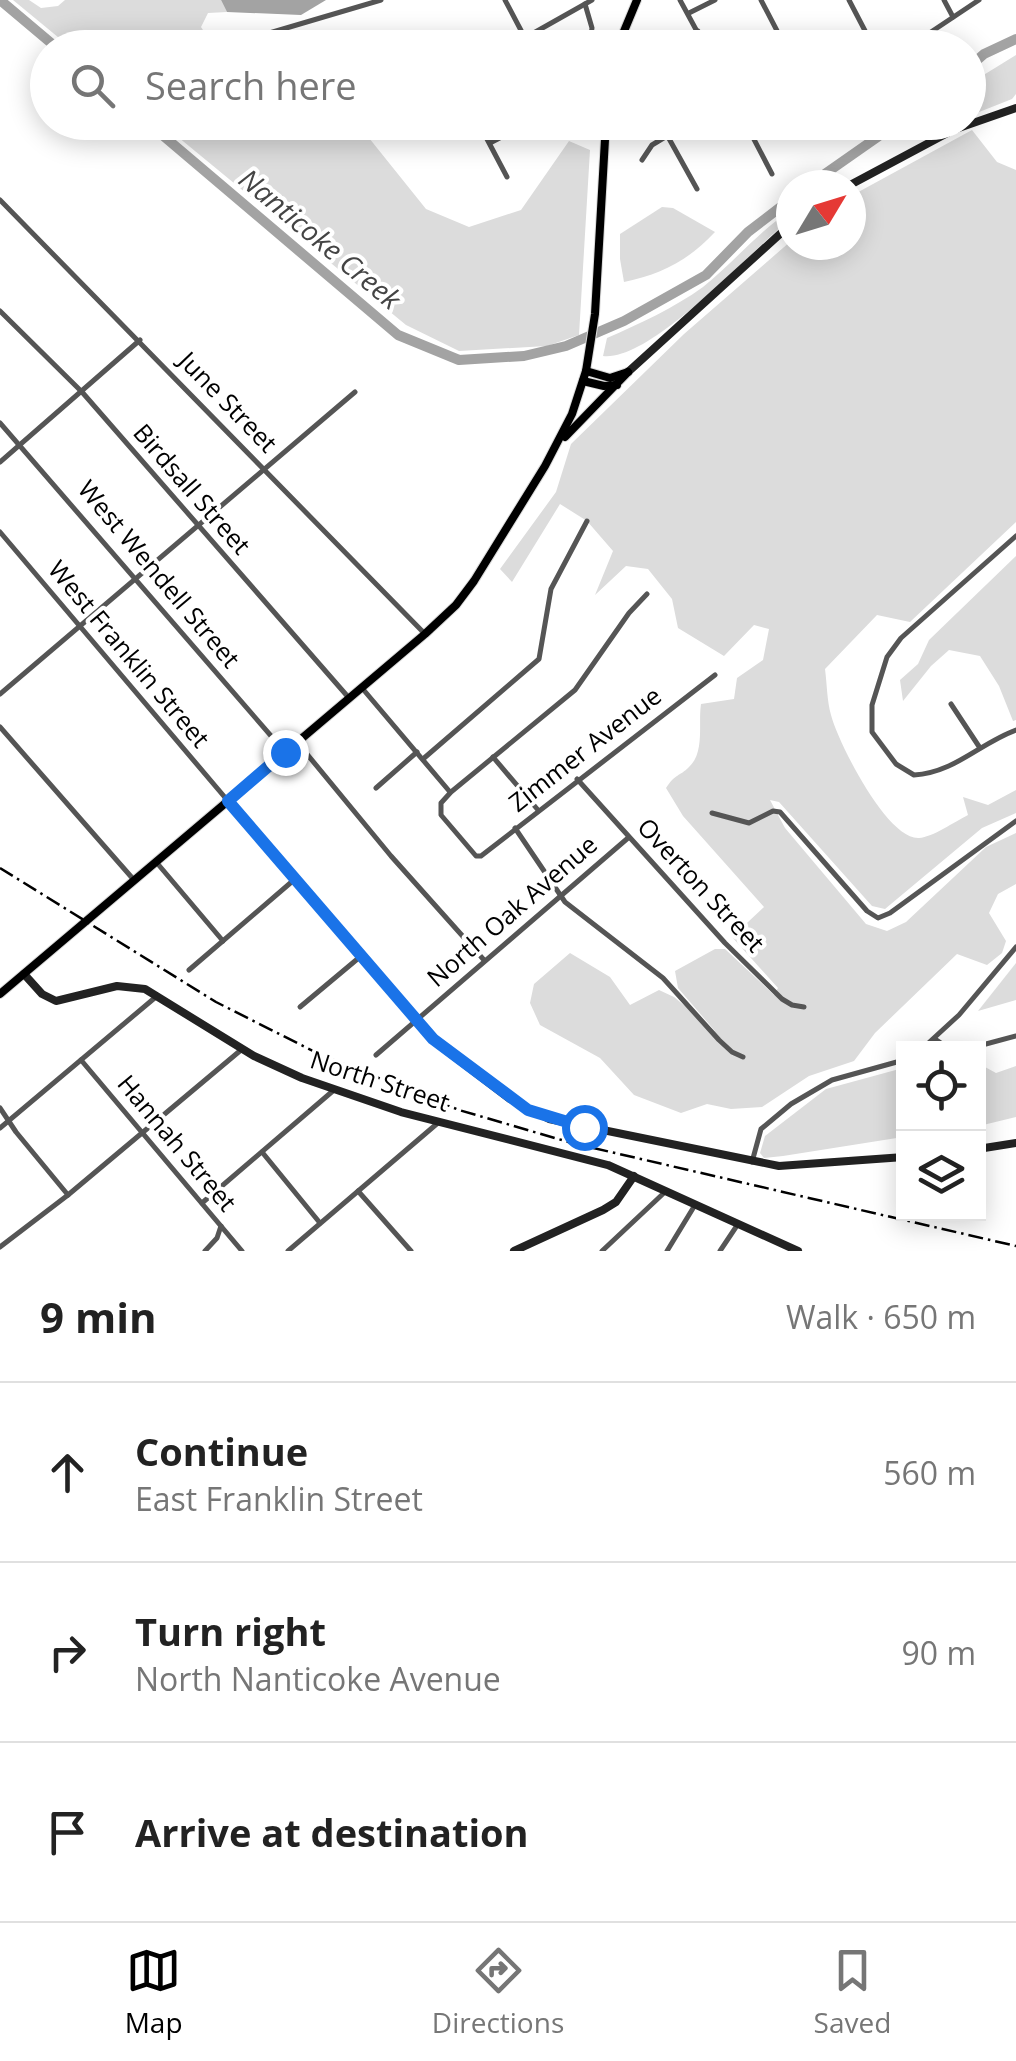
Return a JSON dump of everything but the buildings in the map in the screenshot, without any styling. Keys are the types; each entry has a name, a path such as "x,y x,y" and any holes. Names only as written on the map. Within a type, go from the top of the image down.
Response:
{"main road":[{"path":"625,30 638,0"},
{"path":"0,994 425,634 474,582 553,452 572,414 584,376 595,314 605,140"},
{"path":"584,376 610,378 628,372"},
{"path":"553,452 571,428 628,372"},
{"path":"584,376 610,387 621,383"}],"street":[{"path":"280,30 382,0"},
{"path":"505,0 520,30"},
{"path":"680,0 698,30"},
{"path":"689,13 716,0"},
{"path":"762,0 777,30"},
{"path":"849,0 865,30"},
{"path":"944,0 954,17"},
{"path":"934,30 980,0"},
{"path":"538,30 589,2 592,30"},
{"path":"986,118 1016,108"},
{"path":"488,140 507,177"},
{"path":"490,144 497,140"},
{"path":"642,160 652,145 661,140"},
{"path":"670,140 697,189"},
{"path":"754,140 772,174"},
{"path":"866,176 934,140"},
{"name":"June Street","path":"0,200 425,634"},
{"path":"628,372 776,238"},
{"name":"Birdsall Street","path":"0,311 82,392 349,698"},
{"path":"0,462 140,340"},
{"path":"0,694 355,392"},
{"name":"West Wendell Street","path":"0,423 285,752"},
{"path":"423,759 539,660 551,588 587,520"},
{"name":"West Franklin Street","path":"0,532 228,801"},
{"path":"1016,536 901,638 887,657 872,706 871,724 876,740 909,774 944,771 1016,730"},
{"path":"362,688 450,792 576,690 629,612 647,594"},
{"name":"Zimmer Avenue","path":"450,792 439,810 480,856 715,675"},
{"path":"951,704 980,748"},
{"path":"0,728 134,880"},
{"path":"297,742 484,961"},
{"path":"376,788 417,752"},
{"path":"493,757 538,810"},
{"name":"Overton Street","path":"577,779 725,943 782,998 804,1007"},
{"path":"228,801 415,1020 447,1051 528,1110 566,1123 752,1162 806,1166 896,1158"},
{"path":"712,813 749,824 774,810 780,812 867,911 878,918 1016,821"},
{"path":"515,828 559,896 663,978 719,1040 743,1057"},
{"name":"North Oak Avenue","path":"376,1055 628,838"},
{"path":"156,862 223,941"},
{"path":"189,970 295,880"},
{"path":"932,1041 1016,947"},
{"path":"300,1007 361,956"},
{"name":"North Street","path":"24,974 42,994 56,1002 130,985 157,996 242,1049 334,1090 438,1122 599,1162 798,1251"},
{"path":"0,1128 157,996"},
{"path":"986,1044 1016,1036"},
{"path":"0,1248 242,1049"},
{"name":"Hannah Street","path":"81,1060 242,1251"},
{"path":"752,1162 758,1134 791,1104 832,1080 896,1062"},
{"path":"202,1203 334,1090"},
{"path":"0,1108 68,1195"},
{"path":"288,1251 438,1122"},
{"path":"986,1148 1016,1142"},
{"path":"262,1152 320,1224"},
{"path":"514,1251 616,1202 634,1176"},
{"path":"358,1191 411,1251"},
{"path":"606,1250 666,1192"},
{"path":"666,1251 695,1204"},
{"path":"720,1251 738,1224"},
{"path":"205,1251 217,1238 221,1226"}],"shaded area":[{"path":"13,0 29,0 41,8 58,6 65,0 221,0 227,12 208,13 203,30 49,30"},
{"path":"221,0 326,0 301,15 227,12"},
{"path":"1016,55 1016,94 1012,99 986,109 986,74"},
{"path":"182,140 371,140 426,209 469,227 521,210 569,141 590,150 579,335 547,346 459,351 406,325"},
{"path":"954,140 980,140 997,162 1016,170 1016,522 910,622 877,615 825,669 830,710 843,746 879,807 906,834 925,837 968,815 963,797 988,805 1016,790 1016,813 982,828 885,909 872,906 779,802 770,800 785,828 866,924 887,931 906,922 986,847 1016,833 1016,884 998,894 989,913 1006,941 1002,953 987,965 957,954 875,1033 854,1061 809,1076 762,1107 731,1109 707,1104 681,1113 634,1095 600,1058 540,1025 530,1003 534,984 570,953 610,977 630,1005 659,990 674,997 715,1031 678,988 675,971 715,949 725,949 774,995 778,988 732,937 764,907 683,816 666,788 697,754 701,704 734,699 737,678 763,660 769,629 754,625 724,656 678,628 672,599 648,569 626,566 595,595 613,551 587,521 560,504 512,582 500,569 556,492 571,444 684,334 776,254 776,260 866,260 866,188"},
{"path":"662,207 673,208 715,232 674,264 624,282 620,234"},
{"path":"776,222 776,232 673,323 623,353 603,356 607,338 668,309 703,287"},
{"path":"1016,556 1016,720 1013,721 999,686 980,656 949,650 903,701 900,680 918,664 929,640"},
{"path":"1016,963 1016,1000 978,1011"},
{"path":"1016,1066 1016,1117 986,1124 986,1068 996,1073"},
{"path":"896,1070 896,1138 764,1158 760,1153 765,1136 826,1089"}],"waterway":[{"name":"Nanticoke Creek","path":"0,0 36,30"},
{"name":"Nanticoke Creek","path":"986,53 1016,39"},
{"name":"Nanticoke Creek","path":"168,140 398,335 459,360 524,356 566,346 624,321 706,275 748,232 776,211"},
{"name":"Nanticoke Creek","path":"830,170 873,140"}],"railway":[{"path":"0,868 216,1002 319,1054 459,1110 572,1143 1016,1246"}],"route":[{"path":"285,752 228,801 433,1039 528,1110 584,1127"}]}
